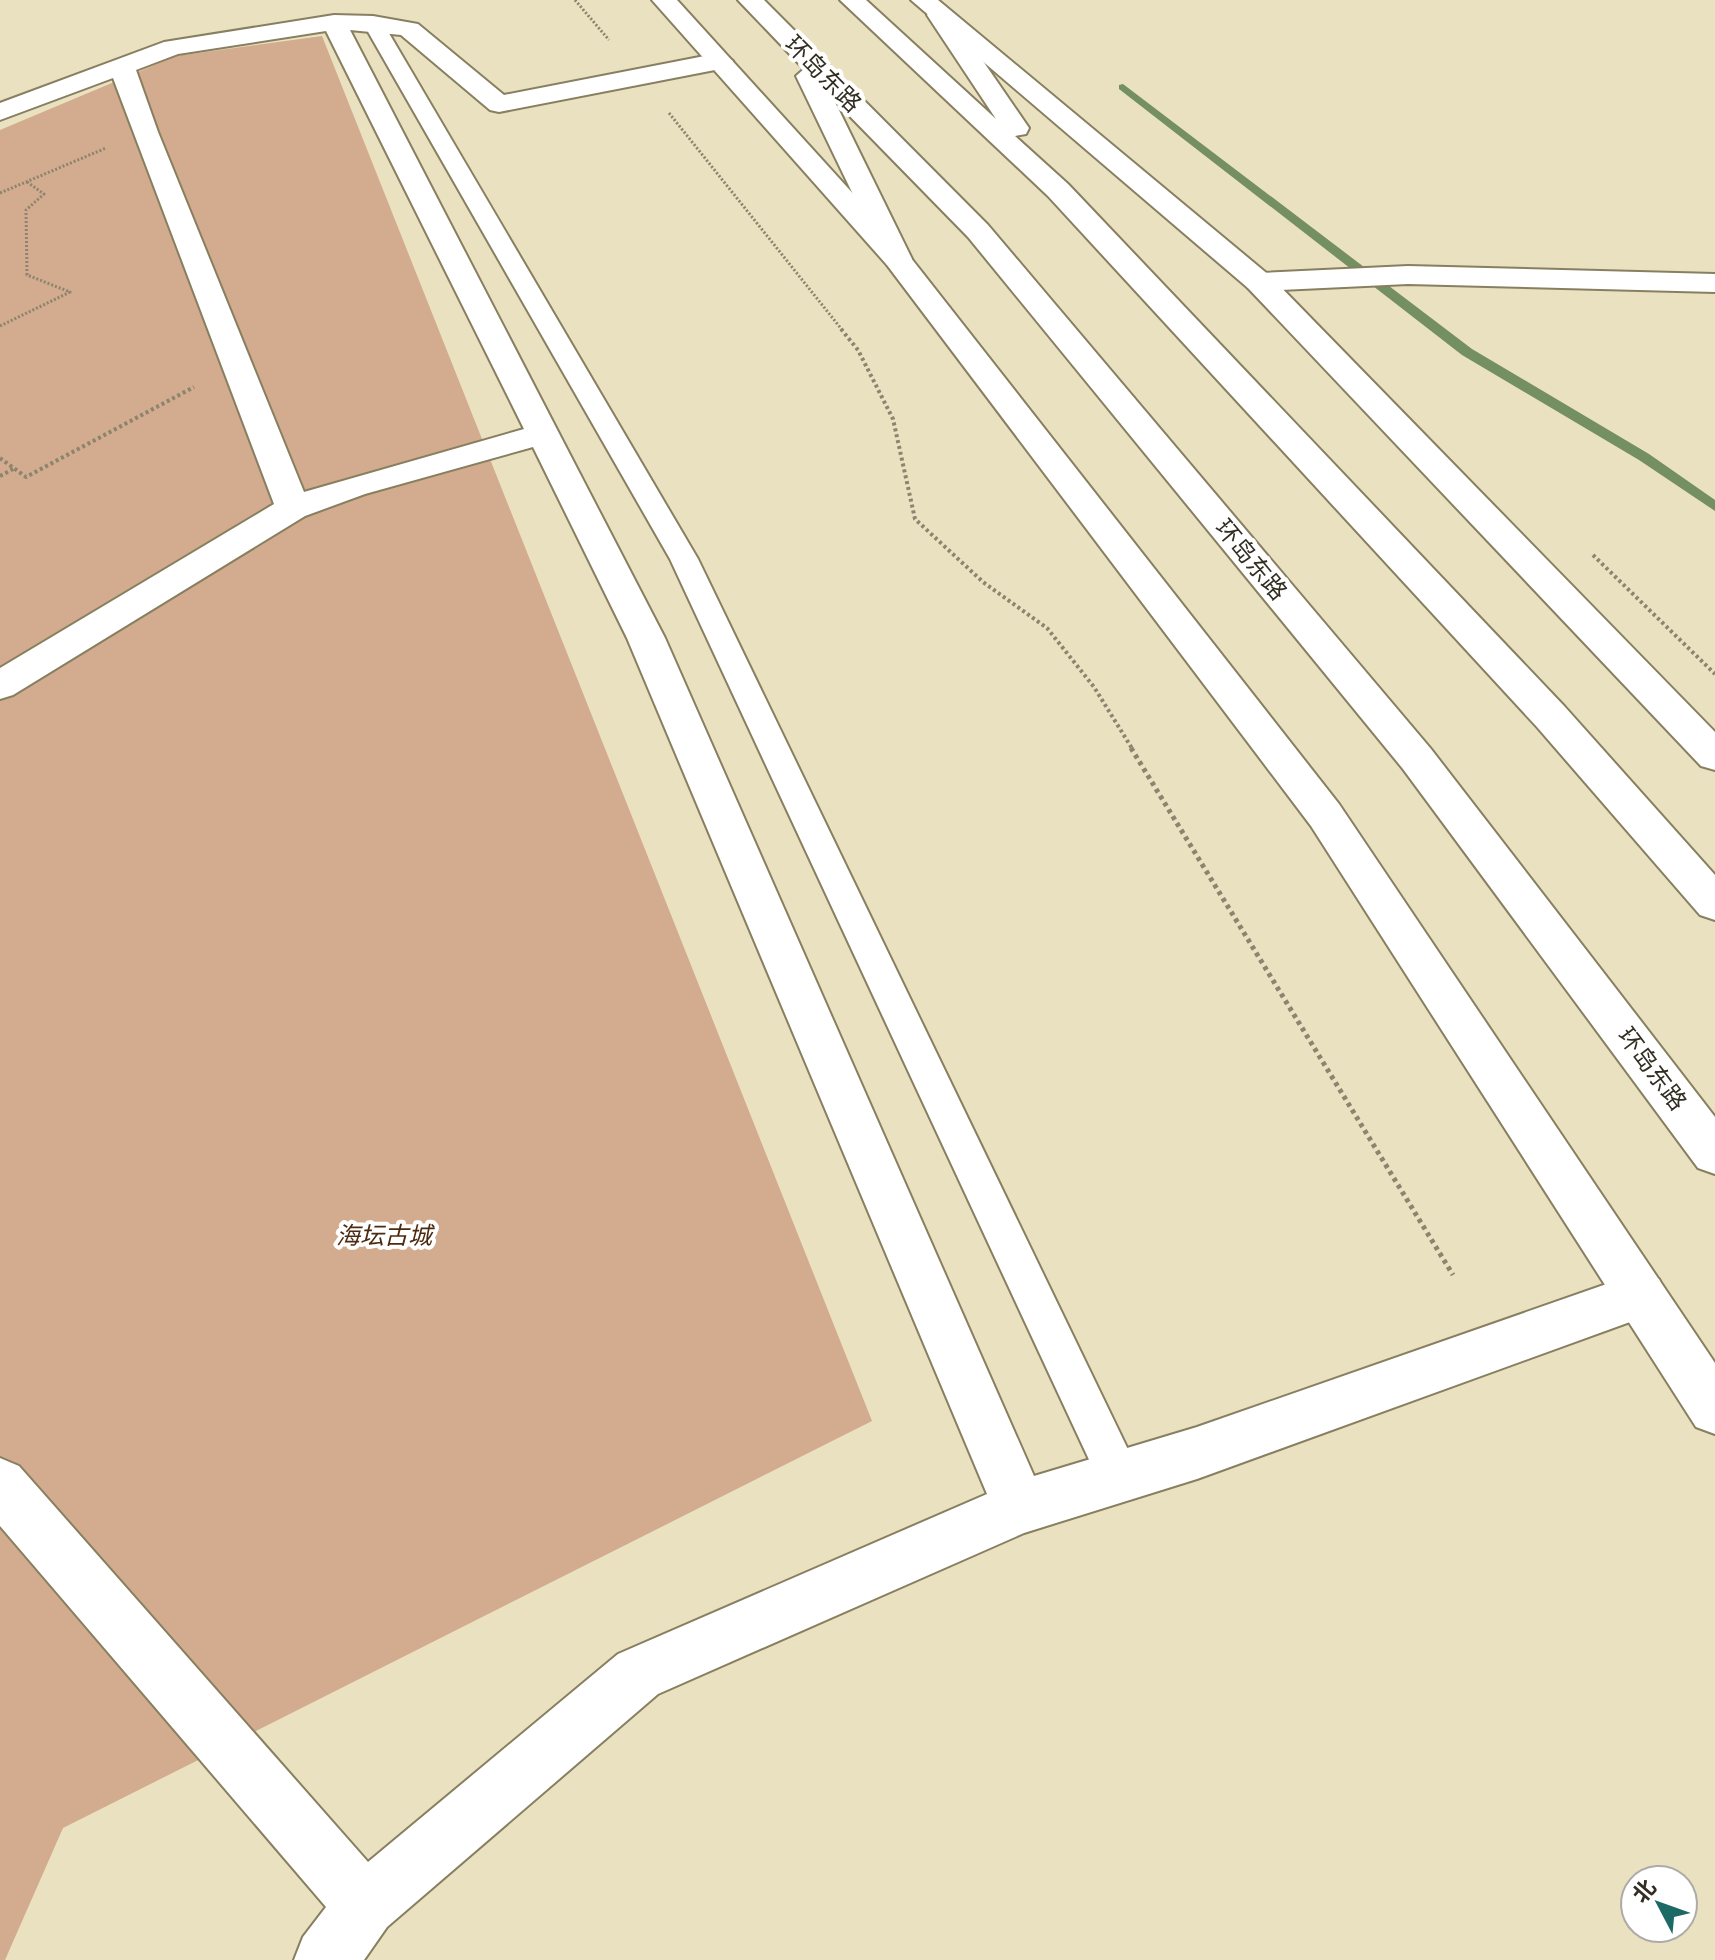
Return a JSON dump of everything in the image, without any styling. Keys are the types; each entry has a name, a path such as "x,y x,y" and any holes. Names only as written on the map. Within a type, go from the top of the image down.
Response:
{"street":[{"path":"664,0 897,259 1325,815 1715,1409"},
{"name":"环岛东路","path":"750,0 978,231 1386,722 1715,1153"},
{"path":"852,0 1058,190 1551,717 1715,903"},
{"path":"931,7 1058,190"},
{"path":"931,7 1259,282 1715,756"},
{"path":"0,112 173,47 334,22 373,23 409,29 499,104 720,61"},
{"path":"334,22 646,638 1020,1507"},
{"path":"794,45 897,259"},
{"path":"121,64 144,132 293,508"},
{"path":"1259,282 1387,276 1715,283"},
{"path":"0,686 293,508 353,486 543,434"},
{"path":"326,1960 365,1905 638,1674 1020,1507 1120,1479 1641,1295"},
{"path":"0,1485 365,1905"}],"lane":[{"path":"373,23 684,559 1120,1479"}],"path":[{"path":"575,0 858,350 893,419 915,519 983,582 1047,628 1094,687 1453,1275"},
{"path":"0,193 144,132"},
{"path":"0,326 70,292 27,275 26,210 44,194 27,182"},
{"path":"0,458 26,477 236,364"},
{"path":"0,476 15,468"}],"green space":[{"name":"海坛古城","path":"322,36 872,1421 63,1828 5,1960 0,1960 0,130 176,56"}],"waterway":[{"path":"1123,87 1467,352 1644,457 1715,507"}]}
